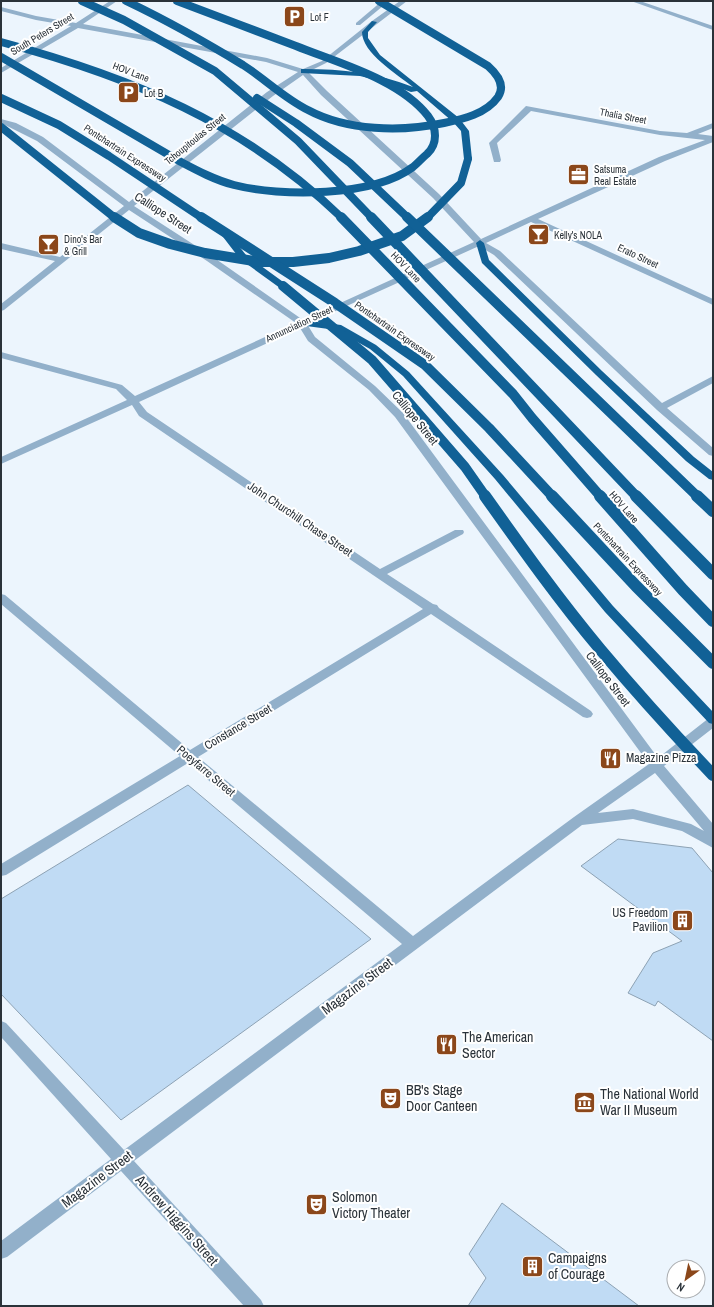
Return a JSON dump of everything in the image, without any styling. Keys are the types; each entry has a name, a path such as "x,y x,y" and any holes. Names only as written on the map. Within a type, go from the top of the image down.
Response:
{"highway":[{"path":"82,1 124,20 215,71 296,123 350,163 713,511"},
{"path":"126,1 171,23 205,42 247,68 308,110 338,121 358,125 400,128 445,123 476,113 487,107 496,99 501,91 502,84 499,77 484,63 379,1"},
{"path":"1,57 173,157 214,179 235,185 261,190 306,192 331,192 355,188 396,176 415,166 435,145 435,127 428,116 404,95 383,82 328,59 177,1"},
{"path":"1,126 117,220 139,233 170,244 260,262 293,262 329,258 352,252 402,236 427,218 446,202 461,183 468,159 465,131 456,120 378,56 369,45 365,38 365,32 374,22"},
{"name":"HOV Lane","path":"1,42 34,50 96,70 145,89 178,104 217,124 247,142 284,167 314,191 354,230 513,394 589,484 683,590 713,621"},
{"path":"304,71 333,70 374,75 402,84 428,96"},
{"path":"215,71 298,141 690,552 713,574"},
{"name":"Pontchartrain Expressway","path":"1,98 59,125 110,156 425,365 489,428 636,586 713,663"},
{"path":"224,233 244,257 298,297 372,360 465,467 539,571 599,648 656,714 713,776"},
{"path":"480,243 485,261 598,373 690,459 713,477"},
{"path":"302,323 338,327 373,347 406,374 499,477 609,609 713,721"}],"street":[{"name":"South Peters Street","path":"1,71 76,26 114,1"},
{"path":"350,30 386,1"},
{"name":"Tchoupitoulas Street","path":"1,308 270,94 312,66 324,62 374,22 404,1"},
{"path":"634,1 713,28"},
{"path":"1,9 76,26 267,60 304,71 324,93 436,196 480,243 497,253 661,408 713,453"},
{"name":"Tchoupitoulas Street","path":"312,66 313,60 325,50"},
{"name":"Thalia Street","path":"497,160 494,143 529,108 660,133 713,138"},
{"name":"Calliope Street","path":"1,121 14,125 40,139 129,206 210,259 302,323 311,339 372,388 399,415 656,765 713,833"},
{"name":"Annunciation Street","path":"662,159 690,136 713,125"},
{"name":"Annunciation Street","path":"1,461 662,159 713,138"},
{"name":"Erato Street","path":"532,219 713,302"},
{"path":"1,246 61,260"},
{"name":"John Churchill Chase Street","path":"1,355 119,387 134,401 143,414 433,608 587,714"},
{"path":"661,408 713,379"},
{"path":"380,573 459,532"},
{"name":"Poeyfarre Street","path":"1,598 412,944"},
{"name":"Constance Street","path":"1,871 433,608"},
{"name":"Magazine Street","path":"1,1251 579,820 656,765 713,721"},
{"path":"579,820 632,814 686,827 713,844"},
{"name":"Andrew Higgins Street","path":"1,1028 255,1306"}],"building":[{"path":"188,785 371,939 121,1120 1,994 1,899"},
{"name":"US Freedom Pavilion","path":"618,839 692,848 713,873 713,1041 658,1001 655,1006 628,993 653,953 682,941 581,866"},
{"name":"Campaigns of Courage","path":"502,1203 639,1306 468,1306 486,1278 469,1254"}],"place":[{"name":"Lot F","path":"294,17"},
{"name":"Lot B","path":"128,93"},
{"name":"Satsuma Real Estate","path":"578,175"},
{"name":"Kelly's NOLA","path":"539,235"},
{"name":"Dino's Bar & Grill","path":"48,245"},
{"name":"Magazine Pizza","path":"611,758"},
{"name":"US Freedom Pavilion","path":"683,920"},
{"name":"The American Sector","path":"446,1045"},
{"name":"BB's Stage Door Canteen","path":"391,1098"},
{"name":"The National World War II Museum","path":"584,1102"},
{"name":"Solomon Victory Theater","path":"317,1205"},
{"name":"Campaigns of Courage","path":"532,1266"}]}
